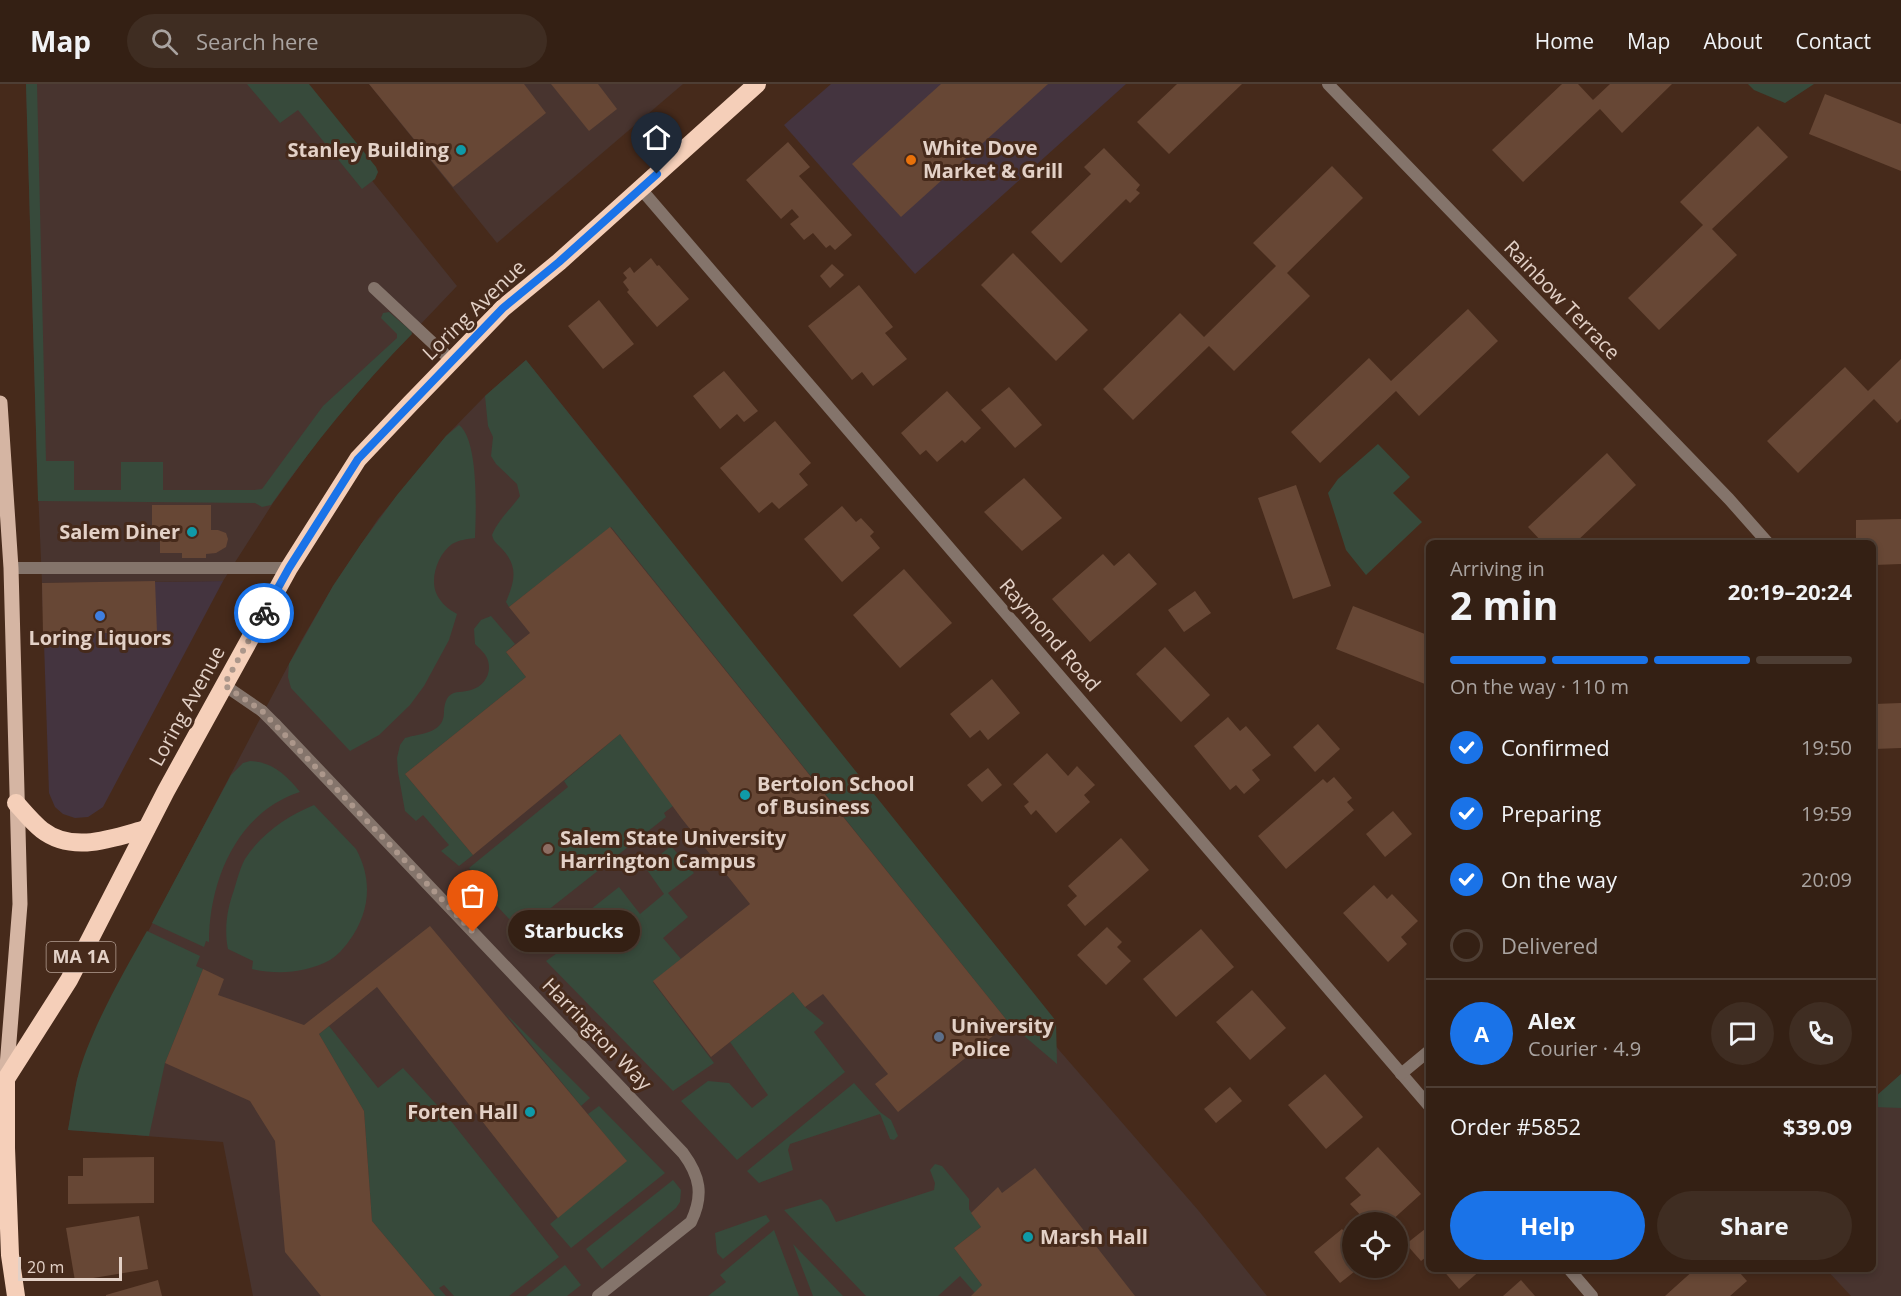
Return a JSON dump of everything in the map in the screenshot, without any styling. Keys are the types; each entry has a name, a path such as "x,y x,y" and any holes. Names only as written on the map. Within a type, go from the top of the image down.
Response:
{"highway":[{"name":"Loring Avenue","path":"6,1079 69,980 146,829 289,568 358,459 503,308 559,262 758,84"},
{"path":"16,803 42,830 70,843 90,843 146,829"},
{"path":"6,1079 10,1255 16,1296"}],"main road":[{"path":"0,403 11,568 20,904 6,1079"}],"street":[{"name":"Rainbow Terrace","path":"1328,84 1729,499 1765,540"},
{"name":"Raymond Road","path":"641,189 1426,1102"},
{"path":"374,288 452,361"},
{"path":"11,568 289,568"},
{"name":"Harrington Way","path":"224,685 262,711 275,724 683,1153 697,1175 699,1193 697,1209 691,1222 598,1296"},
{"path":"1401,1074 1426,1053"},
{"path":"1572,1272 1592,1296"}],"shaded area":[{"path":"26,84 294,84 457,286 380,367 322,435 273,503 223,581 42,583"},
{"path":"369,84 683,84 497,243"},
{"path":"831,84 1126,84 915,274 784,125"},
{"name":"Salem State University Harrington Campus","path":"526,360 630,489 1059,1050 1198,1210 1267,1296 253,1296 223,1142 68,1130 77,1079 103,1017 301,641 333,586 378,519 446,436 485,396"},
{"path":"223,581 103,807 88,817 75,818 63,814 55,807 49,793 42,583"},
{"path":"1901,1074 1901,1296 1851,1296 1829,1272 1876,1272 1876,1096"}],"green space":[{"path":"26,84 37,84 46,461 74,461 74,490 121,490 121,462 163,462 163,490 262,489 323,406 397,338 397,334 381,318 383,313 389,312 411,331 412,334 338,416 271,505 262,507 255,503 38,501"},
{"path":"247,84 309,84 376,167 378,172 375,179 362,189 298,110 280,123"},
{"path":"1748,84 1814,84 1785,103 1754,90"},
{"path":"526,360 1056,1021 1057,1064 1009,1023 611,527 509,607 506,602 513,582 513,569 508,557 492,535 501,519 520,496 517,484 491,456 493,437 488,426 485,396"},
{"path":"459,425 465,433 473,461 476,496 475,538 452,544 447,548 436,567 434,582 437,595 445,606 457,614 449,640 424,686 410,705 379,735 350,751 291,688 288,677 289,664 333,586 361,544 397,495 446,436"},
{"path":"1378,444 1410,477 1393,493 1422,522 1366,575 1346,550 1328,493 1338,479"},
{"path":"491,616 515,644 506,652 526,677 405,774 473,855 459,866 441,851 449,845 423,815 416,821 405,811 397,758 400,745 405,738 430,732 440,725 449,696 476,688 484,682 489,663 485,654 475,644 474,629 481,620"},
{"path":"620,734 673,806 664,813 666,817 533,922 523,910 511,921 484,892 487,888 469,868 568,787 564,781"},
{"path":"250,761 266,764 278,770 300,792 278,802 259,815 231,852 214,896 209,942 206,941 204,947 152,923 231,775 243,763"},
{"path":"314,805 356,849 361,861 365,872 367,896 361,919 343,949 333,958 321,964 291,972 252,969 253,961 228,949 227,942 228,912 240,870 251,850 267,834 285,820"},
{"path":"671,846 694,873 668,893 688,917 663,938 681,959 653,982 714,1063 673,1091 546,961 560,951 552,940 619,887 640,914 664,894 645,867"},
{"path":"147,931 200,956 196,966 203,969 165,1063 149,1136 68,1130 77,1080 89,1043 107,1004"},
{"path":"793,992 805,1007 824,1023 814,1032 845,1072 737,1160 681,1101 708,1081 729,1083 752,1108 768,1095 730,1042"},
{"path":"505,1013 590,1098 581,1106"},
{"path":"329,1026 378,1088 403,1068 447,1116 559,1257 509,1296 454,1296 444,1285 439,1288 446,1296 435,1296 372,1221 364,1111 319,1034"},
{"path":"1901,1074 1901,1108 1876,1107 1876,1096"},
{"path":"854,1083 880,1112 891,1120 898,1136 894,1140 890,1139 880,1114 790,1144 788,1150 793,1170 759,1183 747,1171"},
{"path":"599,1106 665,1173 571,1248 550,1224 626,1161 588,1114"},
{"path":"935,1164 942,1166 969,1199 969,1209 981,1227 954,1248 982,1285 975,1293 960,1276 938,1296 866,1296 784,1210 821,1199 828,1206 836,1222 934,1190 935,1183 930,1170"},
{"path":"673,1180 681,1190 680,1202 676,1208 602,1269 586,1249"},
{"path":"766,1215 770,1221 723,1259 717,1253 715,1233"},
{"path":"774,1230 799,1296 708,1296 726,1282 720,1275"},
{"path":"793,1244 843,1296 813,1296"},
{"path":"565,1265 581,1285 567,1296 526,1296"}],"building":[{"name":"Stanley Building","path":"369,84 524,84 546,113 453,187"},
{"path":"551,84 598,84 617,109 589,131"},
{"path":"941,84 1048,84 901,217 852,164"},
{"path":"1177,84 1242,84 1169,154 1137,122"},
{"path":"1562,84 1578,84 1593,100 1610,84 1672,84 1622,133 1600,109 1523,182 1492,150"},
{"path":"1825,94 1901,124 1901,171 1809,134"},
{"path":"1758,126 1788,157 1712,229 1737,255 1659,330 1628,298 1703,225 1680,202"},
{"path":"788,142 810,167 799,176 852,235 835,250 830,245 826,248 813,233 804,240 790,224 799,217 792,209 781,219 746,180"},
{"path":"1104,148 1140,185 1136,190 1140,193 1130,203 1126,199 1061,263 1031,232 1091,174 1084,167"},
{"path":"1332,166 1363,198 1287,273 1310,296 1234,371 1209,346 1133,420 1103,389 1180,313 1204,337 1276,266 1253,243"},
{"path":"1013,253 1088,330 1056,361 981,285"},
{"path":"651,258 689,299 657,327 627,292 629,290 623,282 627,278 623,273 630,267 634,273"},
{"path":"832,264 844,275 830,288 820,276"},
{"path":"859,285 893,327 885,333 907,359 873,386 862,372 852,380 808,326"},
{"path":"599,300 634,344 603,369 568,326"},
{"path":"1468,309 1498,341 1419,416 1396,391 1320,463 1291,432 1369,358 1391,381"},
{"path":"1901,359 1901,419 1897,423 1874,399 1798,473 1767,441 1845,367 1868,391"},
{"path":"724,371 758,411 744,422 737,414 720,429 693,396"},
{"path":"1009,387 1042,425 1015,448 981,410"},
{"path":"947,391 981,428 965,443 962,440 937,462 926,450 920,455 901,433"},
{"path":"775,421 811,463 799,474 808,485 779,509 772,502 759,513 720,468"},
{"path":"1607,453 1636,485 1578,540 1540,540 1528,527"},
{"path":"1024,478 1062,518 1022,551 984,512"},
{"path":"1296,485 1331,586 1293,599 1258,498"},
{"name":"Salem Diner","path":"152,505 211,505 211,530 226,533 228,539 226,547 216,553 206,554 206,558 182,558 182,553 160,553 160,528 152,528"},
{"path":"842,506 856,522 861,518 874,532 870,536 880,548 842,582 804,539"},
{"path":"1901,519 1901,564 1876,565 1876,540 1856,540 1856,520"},
{"name":"Bertolon School of Business","path":"610,527 1009,1023 898,1112 875,1084 888,1074 823,994 805,1007 793,992 711,1057 653,981 750,904 682,819 620,734 473,855 405,774 526,677 506,652 530,633 509,607"},
{"path":"1129,553 1157,584 1090,642 1052,599 1103,554 1114,566"},
{"path":"904,569 952,623 900,668 853,615"},
{"name":"Loring Liquors","path":"155,581 157,632 43,634 42,583"},
{"path":"1195,591 1211,613 1184,632 1168,610"},
{"path":"1353,606 1426,634 1426,684 1336,649"},
{"path":"1165,647 1210,695 1181,722 1136,674"},
{"path":"992,679 1020,713 988,740 980,730 970,738 950,714"},
{"path":"1901,703 1901,748 1876,749 1876,704"},
{"path":"1228,717 1240,731 1246,726 1271,755 1252,770 1260,780 1244,794 1236,785 1230,790 1194,746"},
{"path":"1318,724 1340,749 1315,772 1293,747"},
{"path":"1047,753 1068,776 1077,766 1095,785 1084,795 1090,802 1056,833 1036,810 1031,815 1024,806 1029,802 1013,784"},
{"path":"988,768 1002,785 982,802 967,785"},
{"path":"1334,777 1352,798 1347,802 1354,810 1286,869 1258,836 1323,779 1327,783"},
{"path":"1393,811 1412,834 1385,857 1366,834"},
{"path":"1121,838 1149,870 1085,926 1067,905 1077,896 1068,886"},
{"path":"1374,885 1387,899 1392,894 1418,921 1401,937 1407,944 1388,962 1343,913"},
{"name":"Forten Hall","path":"430,926 627,1161 558,1218 377,987 319,1034 364,1111 372,1221 435,1296 321,1296 285,1252 275,1141 250,1101 165,1063 203,969 224,979 218,995 304,1025"},
{"path":"1107,927 1122,942 1117,947 1131,961 1106,985 1077,955"},
{"path":"1201,929 1234,967 1176,1017 1143,979"},
{"path":"1252,990 1286,1028 1250,1060 1216,1022"},
{"path":"1325,1074 1363,1117 1326,1149 1288,1105"},
{"path":"1230,1087 1242,1101 1216,1123 1204,1109"},
{"path":"1378,1147 1421,1194 1401,1212 1358,1212 1350,1204 1361,1195 1345,1178"},
{"path":"154,1157 154,1203 68,1204 68,1176 83,1176 83,1158"},
{"name":"Marsh Hall","path":"1035,1168 1135,1296 971,1296 982,1285 954,1248 981,1227 971,1213 998,1187 1002,1193"},
{"path":"139,1216 148,1269 75,1281 66,1228"},
{"path":"1426,1228 1426,1257 1421,1261 1408,1246 1408,1242"},
{"path":"1342,1229 1342,1278 1346,1278 1340,1283 1314,1252"},
{"path":"1445,1272 1479,1272 1459,1289"},
{"path":"1692,1272 1741,1272 1747,1281 1730,1296 1665,1296"},
{"path":"158,1280 162,1296 106,1296 106,1295"},
{"path":"1521,1280 1535,1296 1503,1296"}],"way so far":[{"path":"264,613 224,685 262,711 473,932"}],"place":[{"name":"Stanley Building","path":"461,150"},
{"name":"White Dove Market & Grill","path":"911,160"},
{"name":"Salem Diner","path":"192,532"},
{"name":"Loring Liquors","path":"100,616"},
{"name":"Bertolon School of Business","path":"745,795"},
{"name":"Salem State University Harrington Campus","path":"548,849"},
{"name":"Starbucks","path":"473,932"},
{"name":"University Police","path":"939,1037"},
{"name":"Forten Hall","path":"530,1112"},
{"name":"Marsh Hall","path":"1028,1237"}],"route":[{"path":"264,613 289,568 358,459 503,308 559,262 657,174"}]}
